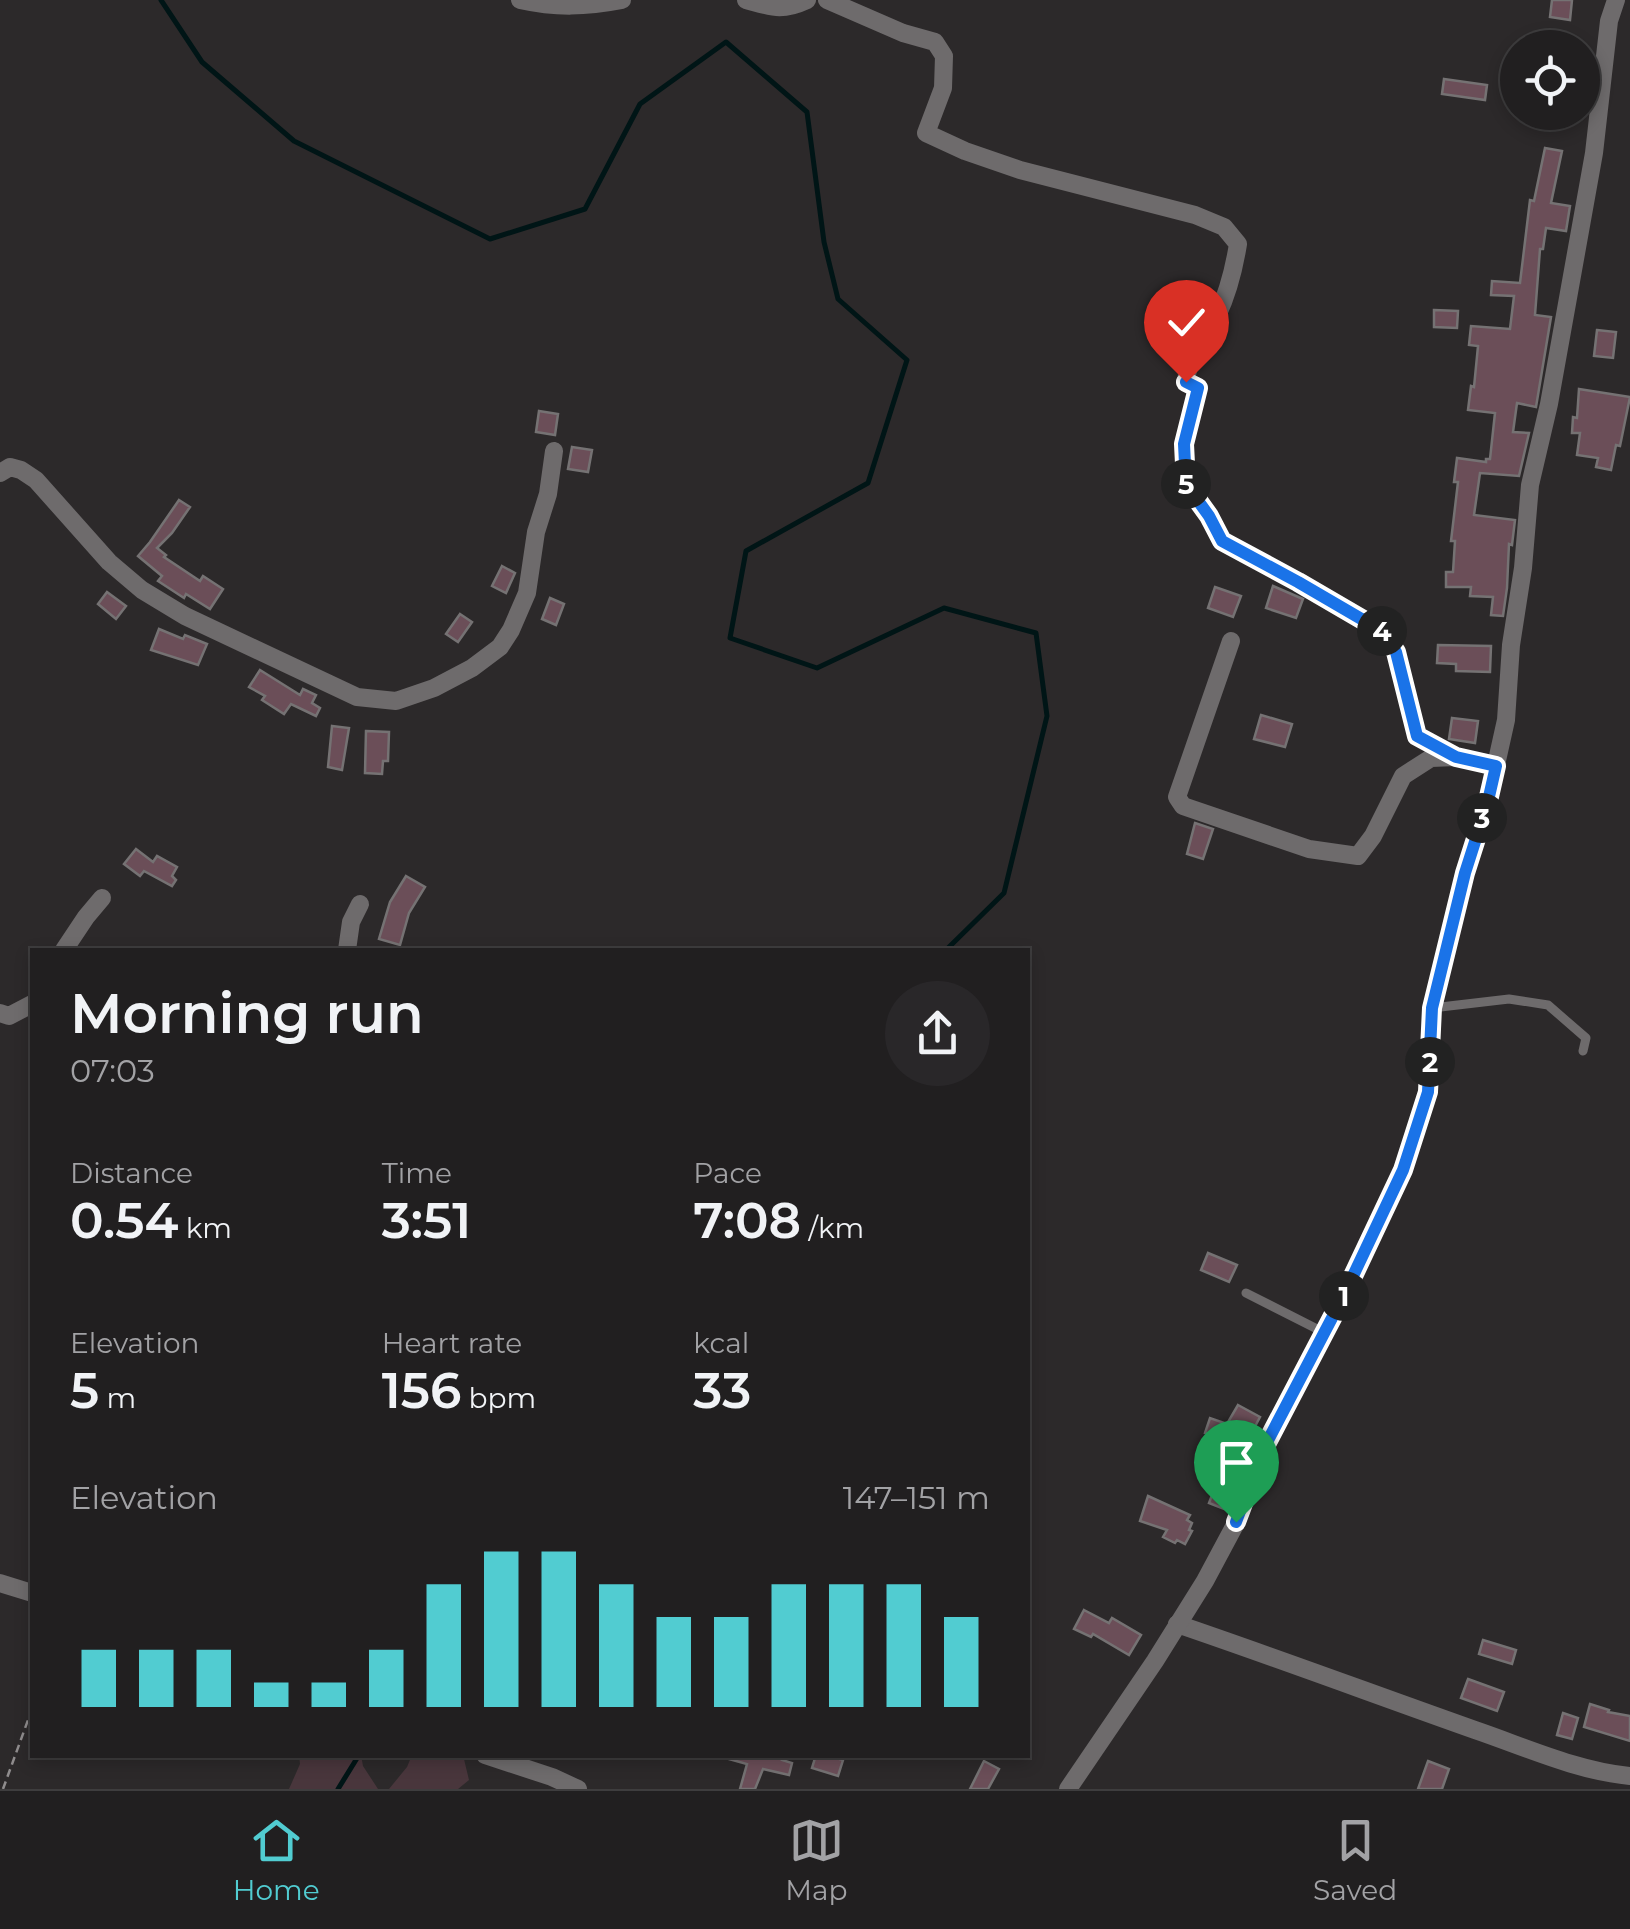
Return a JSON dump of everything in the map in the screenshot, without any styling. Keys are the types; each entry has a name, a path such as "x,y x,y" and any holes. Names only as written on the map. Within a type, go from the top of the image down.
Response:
{"street":[{"path":"520,0 585,7 622,0"},
{"path":"746,0 792,8 805,0"},
{"path":"827,0 902,33 935,42 944,56 943,88 926,133 1020,170 1195,215 1224,227 1238,244 1232,278 1216,316 1188,364 1186,382 1198,388 1184,444 1186,484 1222,541 1382,631 1396,652 1417,736 1456,757"},
{"path":"1068,1789 1155,1661 1236,1522 1264,1448 1403,1170 1428,1092 1432,1008 1506,720 1530,485 1550,404 1594,154 1609,21 1616,0"},
{"path":"0,474 10,467 36,480 110,562 142,590 185,616 357,696 396,701 434,688 472,668 500,647 511,630 527,593 554,451"},
{"path":"1231,641 1177,797 1184,806 1310,849 1358,856 1373,836 1403,776 1431,758 1456,757 1496,766"},
{"path":"65,948 102,898"},
{"path":"347,948 360,904"},
{"path":"0,1013 9,1016 30,1005"},
{"path":"0,1583 30,1592"},
{"path":"1177,1624 1535,1751 1608,1774 1630,1776"},
{"path":"494,1758 578,1789"}],"lane":[{"path":"1432,1008 1509,1000 1548,1005 1586,1038 1583,1051"},
{"path":"1246,1294 1325,1332"}],"path":[{"path":"3,1789 30,1715"}],"shaded area":[{"path":"299,1758 362,1758 378,1789 289,1789"},
{"path":"411,1758 464,1758 469,1780 458,1789 389,1789"}],"building":[{"path":"1552,0 1572,0 1570,20 1550,17"},
{"path":"1444,79 1487,85 1485,100 1442,94"},
{"path":"1545,148 1562,151 1551,203 1570,206 1566,231 1546,228 1540,249 1535,315 1551,317 1536,407 1517,403 1513,432 1529,433 1519,476 1480,473 1474,515 1515,520 1503,616 1491,615 1493,597 1470,596 1471,587 1446,587 1446,572 1453,572 1455,541 1451,541 1457,458 1486,462 1490,459 1495,413 1468,410 1478,346 1469,345 1471,326 1510,329 1514,296 1491,295 1492,281 1520,283 1530,200 1534,201"},
{"path":"1434,310 1458,311 1457,328 1434,327"},
{"path":"1597,330 1616,332 1613,358 1594,356"},
{"path":"1579,389 1630,397 1611,470 1596,467 1598,458 1577,455 1580,433 1572,433"},
{"path":"539,411 558,414 555,435 536,432"},
{"path":"572,447 592,450 588,472 568,469"},
{"path":"179,500 190,507 157,548 200,581 203,576 223,589 210,609 158,581 162,576 138,556"},
{"path":"502,566 515,573 506,593 492,586"},
{"path":"1273,586 1303,599 1296,618 1266,608"},
{"path":"1215,587 1241,596 1233,617 1208,608"},
{"path":"107,592 126,606 116,619 98,604"},
{"path":"550,598 564,604 556,625 542,619"},
{"path":"460,614 472,622 458,642 446,634"},
{"path":"159,629 207,644 198,665 151,650"},
{"path":"1438,645 1491,646 1490,672 1456,671 1456,664 1437,663"},
{"path":"260,670 300,695 303,689 316,695 312,703 320,708 316,716 291,704 284,714 262,700 265,696 249,687"},
{"path":"1261,715 1292,724 1285,747 1254,739"},
{"path":"1452,718 1478,721 1475,743 1449,739"},
{"path":"332,726 349,728 342,770 328,767"},
{"path":"366,731 389,732 388,761 383,761 382,774 365,773"},
{"path":"1195,823 1213,829 1203,859 1187,854"},
{"path":"136,849 153,862 157,856 177,867 172,886 144,871 140,876 124,864"},
{"path":"406,876 425,887 409,913 400,945 379,939 390,902"},
{"path":"1208,1253 1237,1265 1229,1282 1201,1270"},
{"path":"1238,1405 1260,1417 1244,1447 1205,1433 1210,1418 1227,1424"},
{"path":"1217,1482 1233,1489 1224,1509 1209,1503"},
{"path":"1148,1496 1190,1515 1187,1520 1192,1523 1192,1531 1185,1544 1163,1537 1167,1530 1140,1521"},
{"path":"1084,1610 1109,1623 1112,1618 1141,1635 1129,1655 1093,1634 1091,1637 1074,1629"},
{"path":"1483,1640 1516,1650 1512,1664 1479,1654"},
{"path":"1468,1679 1504,1692 1497,1711 1461,1698"},
{"path":"1590,1704 1630,1716 1630,1741 1584,1727"},
{"path":"1563,1713 1578,1718 1572,1739 1557,1735"},
{"path":"783,1758 792,1763 789,1775 763,1769 755,1789 740,1789 747,1764 729,1759"},
{"path":"815,1758 843,1760 838,1776 812,1768"},
{"path":"984,1761 999,1769 988,1789 970,1789"},
{"path":"1428,1761 1449,1769 1442,1789 1418,1789"}],"waterway":[{"path":"161,0 202,62 294,141 490,239 585,209 640,104 726,42 807,112 824,242 838,299 907,360 868,483 746,551 730,638 817,668 944,608 1036,633 1047,716 1004,893 948,948"},
{"path":"338,1789 357,1758"}],"route":[{"path":"1186,382 1198,388 1184,444 1186,484 1222,541 1382,631 1396,652 1417,736 1456,757 1496,766 1432,1008 1428,1092 1403,1170 1344,1295 1264,1448 1236,1522"}]}
